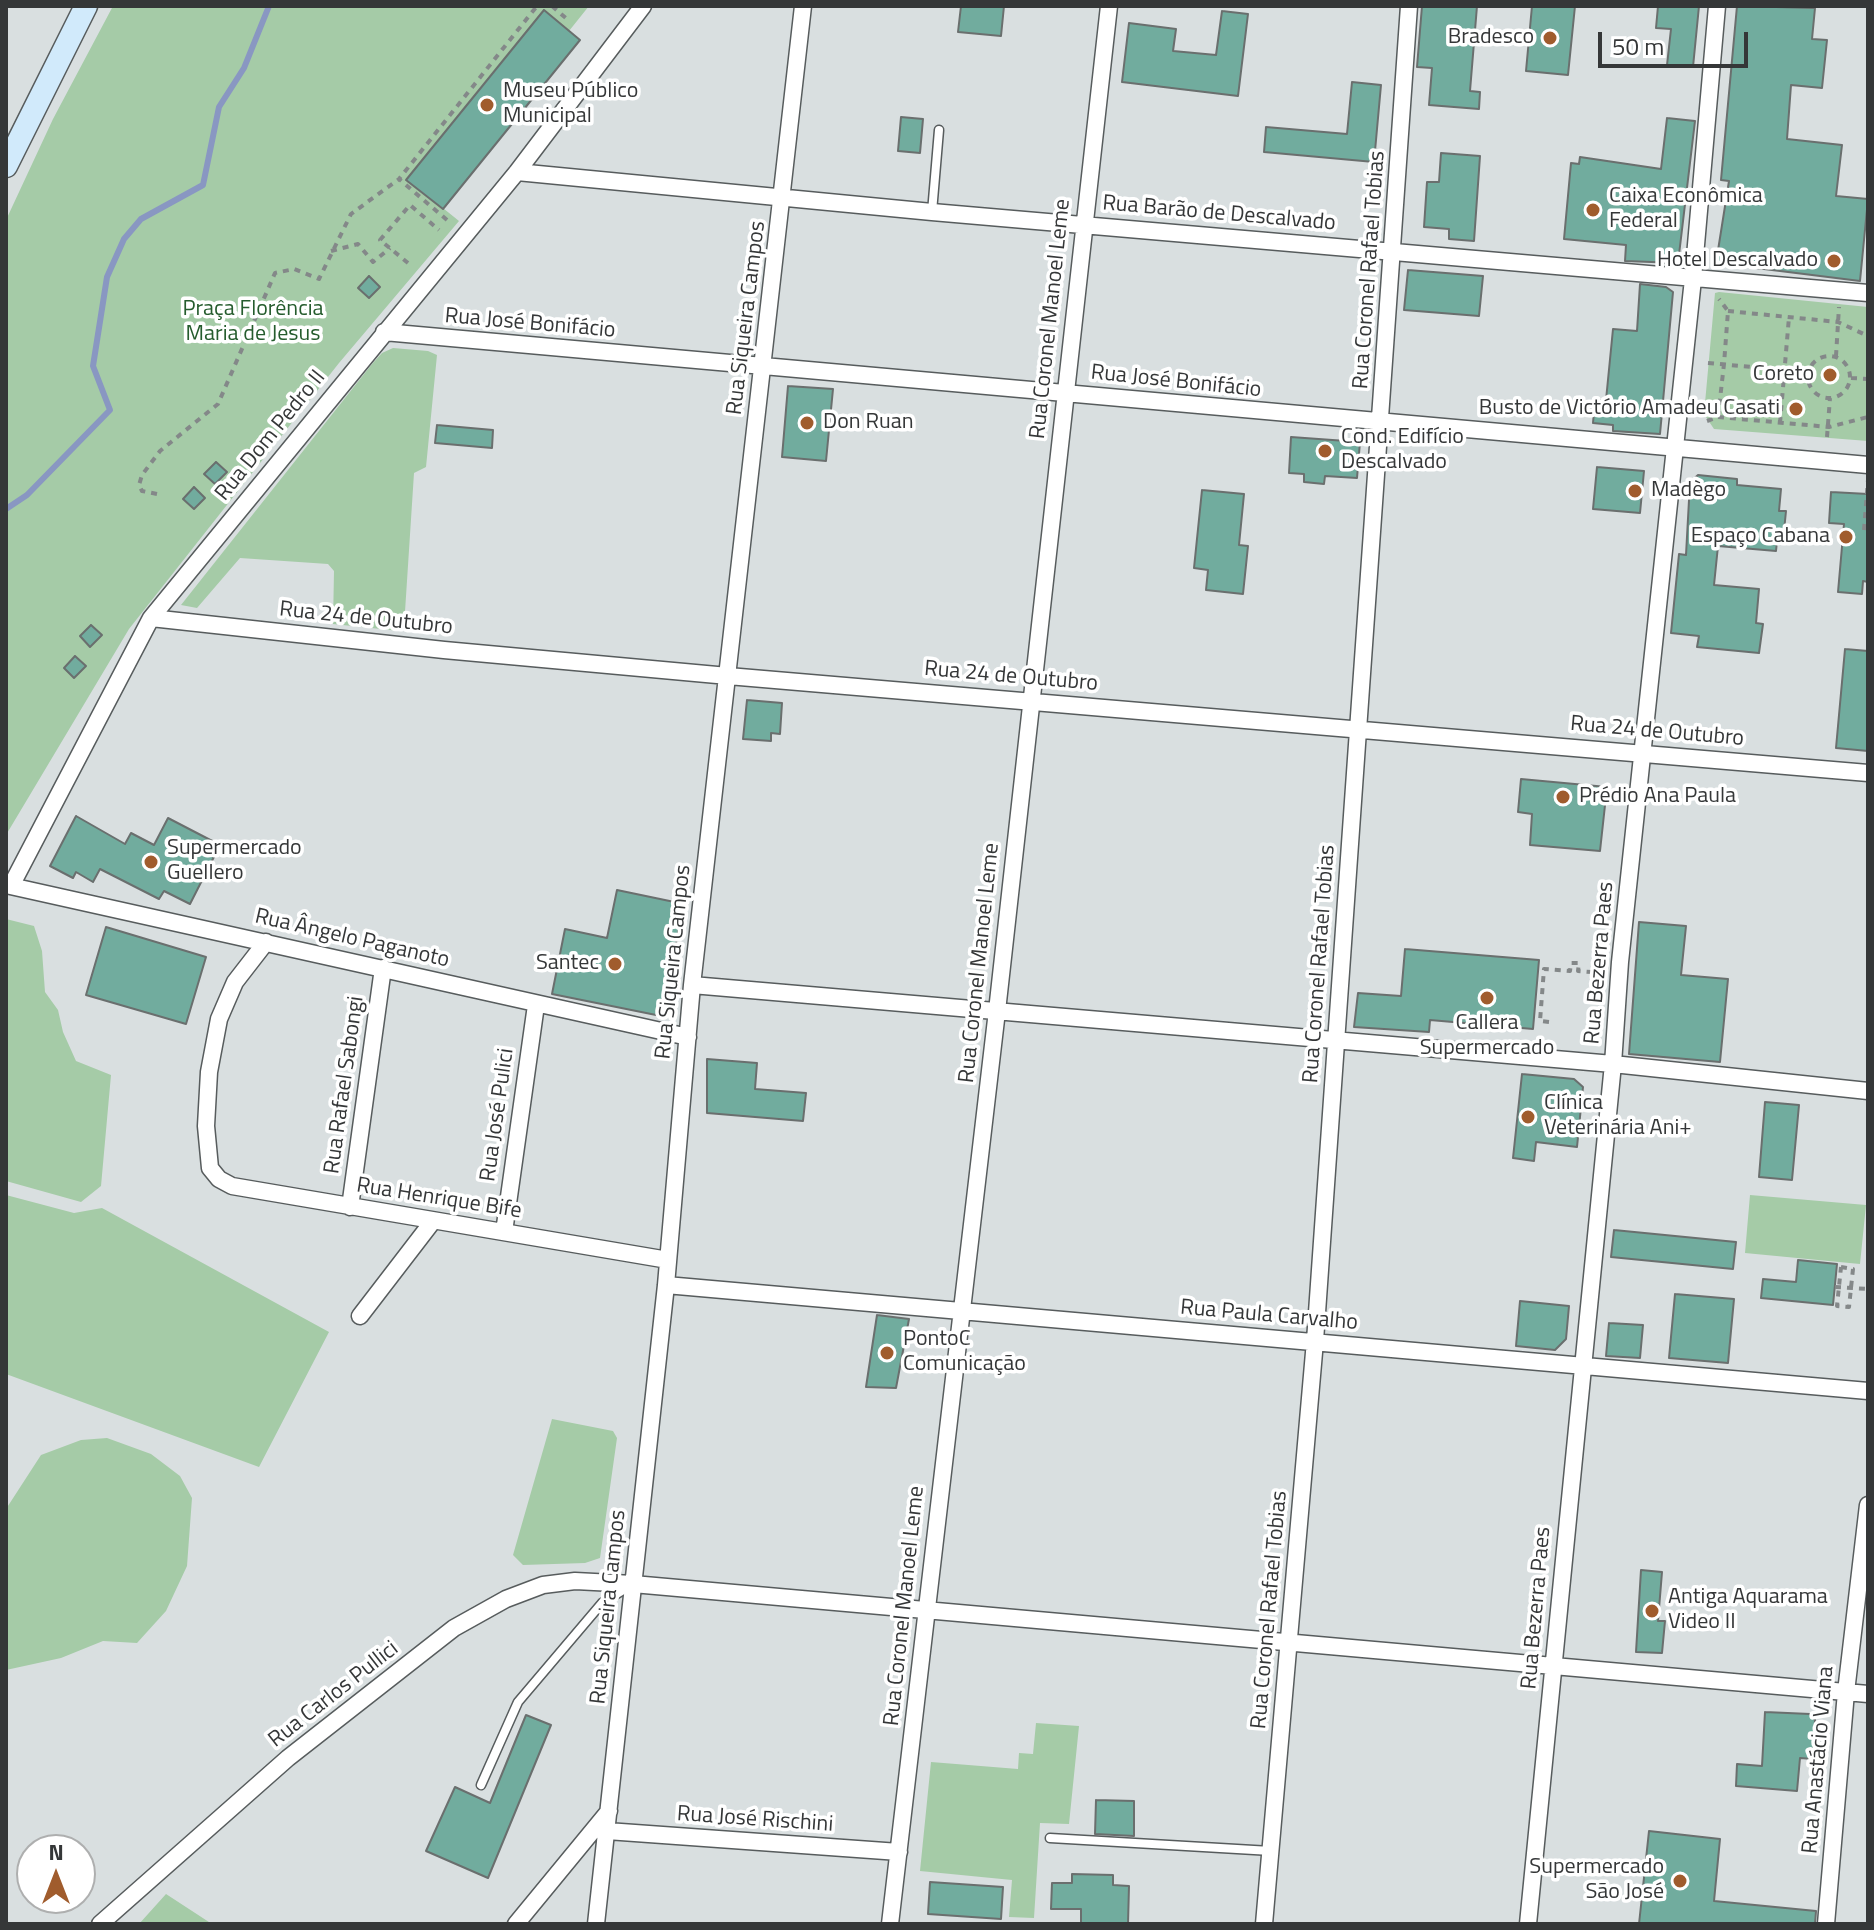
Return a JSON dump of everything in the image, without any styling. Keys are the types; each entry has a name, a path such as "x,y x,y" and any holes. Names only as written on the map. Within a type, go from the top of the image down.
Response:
{"main road":[{"path":"6,166 15,128 86,6"}],"street":[{"name":"Rua Dom Pedro II","path":"9,886 151,618 517,172 643,6"},
{"name":"Rua Siqueira Campos","path":"596,1924 666,1285 692,985 803,6"},
{"name":"Rua Coronel Manoel Leme","path":"890,1924 997,1011 1109,6"},
{"name":"Rua Coronel Rafael Tobias","path":"1264,1924 1315,1341 1383,424 1409,6"},
{"name":"Rua Bezerra Paes","path":"1528,1924 1613,1064 1619,972 1672,449 1693,279 1717,6"},
{"name":"Rua Barão de Descalvado","path":"517,172 932,212 1868,293"},
{"name":"Rua José Bonifácio","path":"384,332 1383,424 1868,465"},
{"name":"Rua 24 de Outubro","path":"151,618 444,650 728,676 1868,773"},
{"name":"Rua Ângelo Paganoto","path":"9,886 688,1037"},
{"name":"Rua Henrique Bife","path":"266,942 235,982 219,1019 209,1072 206,1126 210,1168 219,1179 232,1186 668,1260"},
{"name":"Rua Rafael Sabongi","path":"350,1207 383,968"},
{"path":"692,985 1613,1064 1868,1091"},
{"name":"Rua José Pulici","path":"504,1232 536,1005"},
{"path":"360,1316 433,1221"},
{"name":"Rua Paula Carvalho","path":"666,1285 1868,1391"},
{"name":"Rua Anastácio Viana","path":"1826,1924 1846,1692 1868,1505"},
{"name":"Rua Carlos Pullici","path":"100,1924 288,1758 454,1628 506,1599 543,1585 575,1581 633,1584 1868,1694"},
{"path":"516,1924 611,1809"},
{"name":"Rua José Rischini","path":"607,1831 899,1852"}],"lane":[{"path":"932,212 939,130"},
{"path":"481,1785 518,1702 602,1603 633,1584"},
{"path":"1050,1838 1271,1851"}],"path":[{"path":"157,494 142,491 139,485 142,475 160,451 218,404 275,273 294,269 319,279 351,214 399,179 537,6"},
{"path":"552,6 568,20"},
{"path":"399,179 447,220"},
{"path":"408,263 380,240 410,205 439,230"},
{"path":"331,251 358,244 373,262 390,248"},
{"path":"1715,293 1728,311 1718,417"},
{"path":"1728,311 1838,319 1868,336"},
{"path":"1780,423 1789,317"},
{"path":"1836,356 1838,319"},
{"path":"1808,372 1821,356 1836,356 1847,364 1851,378 1847,389 1830,398"},
{"path":"1708,363 1808,372"},
{"path":"1808,372 1813,390 1830,398"},
{"path":"1851,378 1868,379"},
{"path":"1827,437 1830,398"},
{"path":"1707,421 1718,417 1829,427 1868,417"},
{"path":"1864,530 1868,474"},
{"path":"1549,1022 1540,1021 1544,969 1570,971 1571,963 1579,963 1578,971 1607,973"},
{"path":"1841,1267 1853,1269 1849,1307 1837,1306 1837,1287 1841,1267"},
{"path":"1837,1287 1868,1289"}],"green space":[{"name":"Praça Florência Maria de Jesus","path":"113,6 589,6 569,31 543,11 407,179 459,221 339,363 129,629 6,835 6,220 53,119"},
{"path":"1715,293 1868,307 1868,441 1714,429 1704,414"},
{"path":"393,348 428,351 437,355 426,467 414,473 404,627 400,631 333,624 334,571 328,564 240,558 197,608 181,605 372,364 382,353"},
{"path":"6,919 34,926 42,951 45,992 58,1010 63,1032 76,1061 111,1075 101,1186 81,1202 6,1181"},
{"path":"6,1195 74,1213 102,1208 329,1332 259,1467 6,1374"},
{"path":"1750,1195 1866,1205 1860,1264 1745,1253"},
{"path":"552,1419 613,1431 617,1438 600,1558 585,1563 523,1565 513,1555"},
{"path":"107,1438 151,1454 180,1476 192,1498 187,1566 166,1611 137,1643 103,1641 61,1658 6,1670 6,1509 41,1455 81,1440"},
{"path":"1036,1723 1079,1726 1069,1824 1040,1823 1034,1918 1009,1917 1012,1880 920,1871 931,1762 1018,1769 1019,1753 1033,1754"},
{"path":"166,1894 212,1924 139,1924"}],"building":[{"path":"961,6 1004,6 1001,36 958,32"},
{"path":"1422,6 1477,6 1470,91 1480,92 1479,109 1429,105 1432,68 1417,67"},
{"name":"Bradesco","path":"1532,6 1575,6 1568,75 1526,71"},
{"path":"1658,6 1699,6 1693,67 1667,65 1671,29 1656,28"},
{"path":"1737,6 1815,8 1812,39 1827,40 1822,88 1791,85 1787,139 1842,145 1836,196 1868,199 1860,281 1716,263 1729,181 1721,180"},
{"name":"Museu Público Municipal","path":"544,10 580,40 443,209 406,180"},
{"path":"1222,11 1248,14 1238,96 1122,82 1129,23 1176,29 1173,51 1216,55"},
{"path":"1352,82 1381,85 1374,162 1264,152 1266,127 1347,134"},
{"path":"901,117 923,119 920,153 898,151"},
{"path":"1667,118 1695,121 1678,263 1625,261 1626,245 1564,239 1571,163 1579,164 1580,157 1661,169"},
{"path":"1441,153 1480,156 1474,241 1449,239 1449,229 1424,227 1427,182 1439,182"},
{"path":"1408,270 1483,276 1479,316 1404,310"},
{"path":"369,276 380,287 369,298 358,288"},
{"path":"1640,284 1666,287 1673,292 1660,434 1613,431 1613,425 1593,423 1595,400 1606,400 1613,329 1637,331"},
{"name":"Don Ruan","path":"788,386 833,389 826,461 782,457"},
{"path":"437,425 493,430 492,448 435,443"},
{"name":"Cond. Edifício Descalvado","path":"1291,437 1360,442 1357,478 1325,476 1324,484 1304,482 1304,474 1289,473"},
{"path":"216,462 227,472 215,484 204,474"},
{"path":"1597,467 1644,471 1640,513 1593,509"},
{"path":"1698,475 1737,479 1737,485 1781,489 1779,511 1786,511 1784,531 1778,531 1776,551 1718,546 1714,585 1759,589 1756,623 1763,624 1759,653 1697,647 1699,636 1671,633 1679,554 1686,555 1690,482"},
{"path":"194,487 205,498 194,509 183,499"},
{"path":"1202,490 1244,494 1239,545 1248,546 1243,594 1206,590 1208,570 1194,568"},
{"path":"1831,492 1868,494 1868,582 1863,581 1862,594 1838,592 1844,524 1829,523"},
{"path":"91,625 102,635 90,647 80,636"},
{"path":"1845,649 1868,651 1868,751 1836,748"},
{"path":"75,656 86,666 74,678 64,668"},
{"path":"747,700 782,703 780,734 771,733 771,741 743,739"},
{"path":"1521,779 1607,787 1600,851 1530,845 1532,814 1518,812"},
{"path":"76,816 125,844 131,833 154,845 168,818 220,845 190,904 164,891 159,899 100,869 93,882 76,872 73,878 50,866"},
{"name":"Santec","path":"617,890 684,904 661,1016 552,994 565,929 607,938"},
{"path":"1639,922 1686,926 1681,975 1728,979 1720,1062 1629,1054"},
{"path":"106,927 206,957 186,1024 86,995"},
{"name":"Callera Supermercado","path":"1405,949 1539,960 1533,1029 1430,1020 1429,1032 1354,1027 1358,993 1401,996"},
{"path":"707,1059 757,1063 755,1089 806,1093 803,1121 707,1113"},
{"path":"1522,1074 1574,1079 1583,1087 1577,1147 1536,1142 1534,1161 1513,1158"},
{"path":"1765,1102 1799,1105 1792,1180 1759,1177"},
{"path":"1614,1230 1736,1242 1733,1269 1611,1257"},
{"path":"1798,1260 1837,1264 1833,1305 1761,1298 1763,1279 1796,1282"},
{"path":"1675,1294 1734,1299 1728,1363 1669,1358"},
{"path":"1520,1301 1569,1306 1566,1339 1555,1350 1516,1346"},
{"name":"PontoC Comunicação","path":"877,1315 909,1319 896,1388 866,1387"},
{"path":"1609,1323 1643,1325 1640,1358 1606,1356"},
{"name":"Antiga Aquarama Video II","path":"1641,1570 1662,1572 1658,1621 1665,1621 1662,1653 1636,1652"},
{"path":"1765,1712 1810,1714 1815,1720 1813,1759 1800,1758 1797,1791 1736,1786 1737,1764 1762,1766"},
{"path":"526,1715 551,1725 488,1878 426,1851 455,1787 490,1803"},
{"path":"1096,1800 1134,1801 1134,1836 1095,1834"},
{"name":"Supermercado São José","path":"1649,1831 1720,1839 1714,1901 1816,1911 1815,1924 1639,1924"},
{"path":"1072,1874 1113,1875 1113,1885 1129,1886 1128,1924 1081,1924 1081,1909 1051,1909 1052,1883 1072,1883"},
{"path":"930,1882 1003,1887 1001,1919 928,1914"}],"waterway":[{"path":"6,509 27,495 110,410 93,366 107,277 124,239 141,219 203,185 219,107 244,68 269,6"}],"place":[{"name":"Bradesco","path":"1550,38"},
{"name":"Museu Público Municipal","path":"487,105"},
{"name":"Caixa Econômica Federal","path":"1593,210"},
{"name":"Hotel Descalvado","path":"1834,261"},
{"name":"Coreto","path":"1830,375"},
{"name":"Busto de Victório Amadeu Casati","path":"1796,409"},
{"name":"Don Ruan","path":"807,423"},
{"name":"Cond. Edifício Descalvado","path":"1325,451"},
{"name":"Madègo","path":"1635,491"},
{"name":"Espaço Cabana","path":"1846,537"},
{"name":"Prédio Ana Paula","path":"1563,797"},
{"name":"Supermercado Guellero","path":"151,862"},
{"name":"Santec","path":"615,964"},
{"name":"Callera Supermercado","path":"1487,998"},
{"name":"Clínica Veterinária Ani+","path":"1528,1117"},
{"name":"PontoC Comunicação","path":"887,1353"},
{"name":"Antiga Aquarama Video II","path":"1652,1611"},
{"name":"Supermercado São José","path":"1680,1881"}]}
